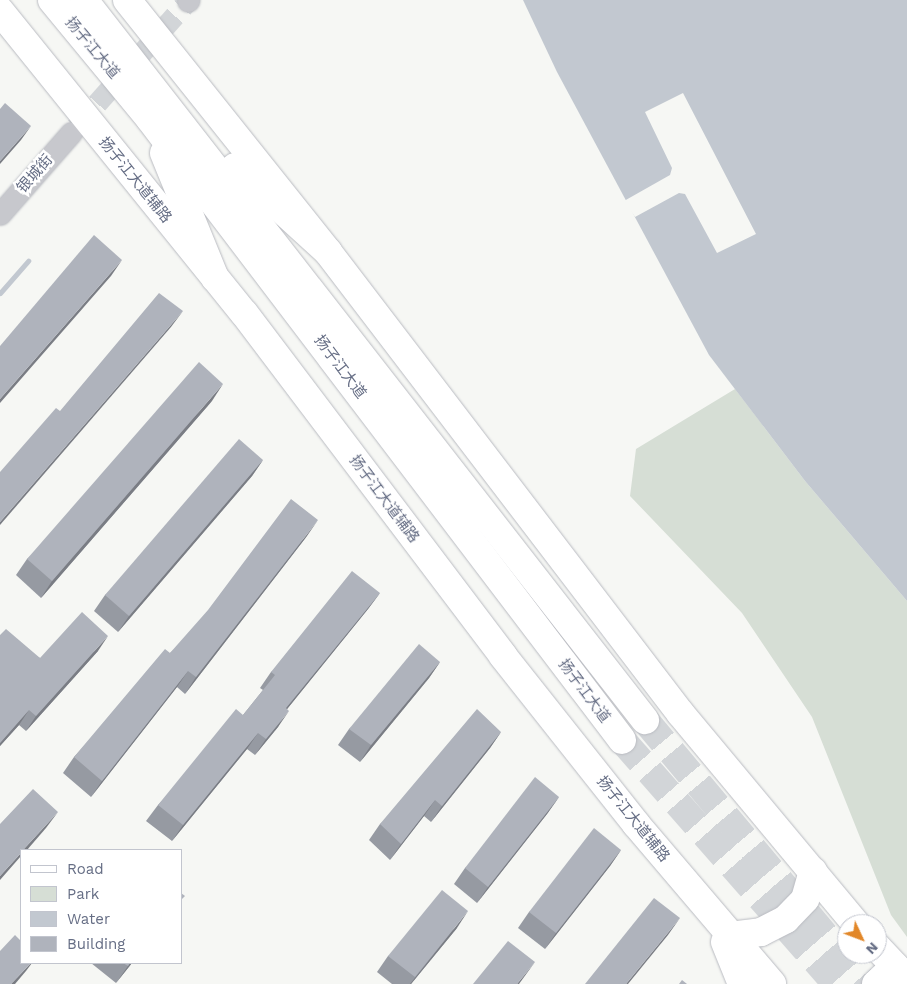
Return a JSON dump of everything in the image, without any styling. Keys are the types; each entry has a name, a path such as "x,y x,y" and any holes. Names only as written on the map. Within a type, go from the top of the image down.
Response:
{"main road":[{"name":"扬子江大道","path":"52,0 162,115 645,720"},
{"name":"扬子江大道","path":"84,0 162,115 622,740"},
{"path":"127,0 328,252 681,714 848,914"},
{"name":"扬子江大道辅路","path":"0,11 215,278 503,656 723,928 772,984"},
{"path":"162,115 328,252"},
{"path":"162,115 215,278"},
{"path":"742,984 723,928 761,932 786,919 805,899 813,871"},
{"path":"886,964 893,976"}],"street":[{"name":"银城街","path":"0,214 71,133"}],"green space":[{"path":"735,389 805,481 907,601 907,937 891,915 812,717 742,613 630,496 636,449"}],"water":[{"path":"523,0 907,0 907,601 805,481 709,355 557,72"}],"pier":[{"path":"683,93 756,234 717,253 685,194 679,193 635,217 624,201 670,175 672,168 645,112"}],"building":[{"path":"5,103 31,126 0,161 0,109"},
{"path":"94,235 122,260 0,399 0,346"},
{"path":"159,293 183,311 0,522 0,472 56,408 60,411"},
{"path":"199,362 223,384 52,581 27,559"},
{"path":"239,439 263,460 129,616 105,595"},
{"path":"291,499 318,520 196,677 188,671 102,781 74,757 165,649 170,653 208,610"},
{"path":"352,571 380,593 286,708 289,711 266,739 258,733 183,825 158,805 236,709 243,715 275,675 271,672"},
{"path":"82,612 108,636 36,716 29,710 0,743 0,635 6,629 40,658"},
{"path":"419,644 440,662 371,745 349,729"},
{"path":"477,709 501,732 442,806 435,800 401,844 380,824"},
{"path":"535,777 559,797 488,887 465,868"},
{"path":"33,789 58,812 24,849 20,849 20,854 0,876 0,824"},
{"path":"594,828 621,850 556,933 529,912"},
{"path":"442,890 468,911 415,977 388,956"},
{"path":"654,898 680,918 626,984 585,984"},
{"path":"15,935 20,940 20,964 30,964 11,984 0,984 0,951"},
{"path":"508,941 535,962 517,984 473,984"},
{"path":"682,980 687,984 679,984"}],"waterway":[{"path":"0,293 28,261"}],"tunnel":[{"path":"76,127 188,1"},
{"path":"645,720 866,984"},
{"path":"622,740 836,984"}]}
